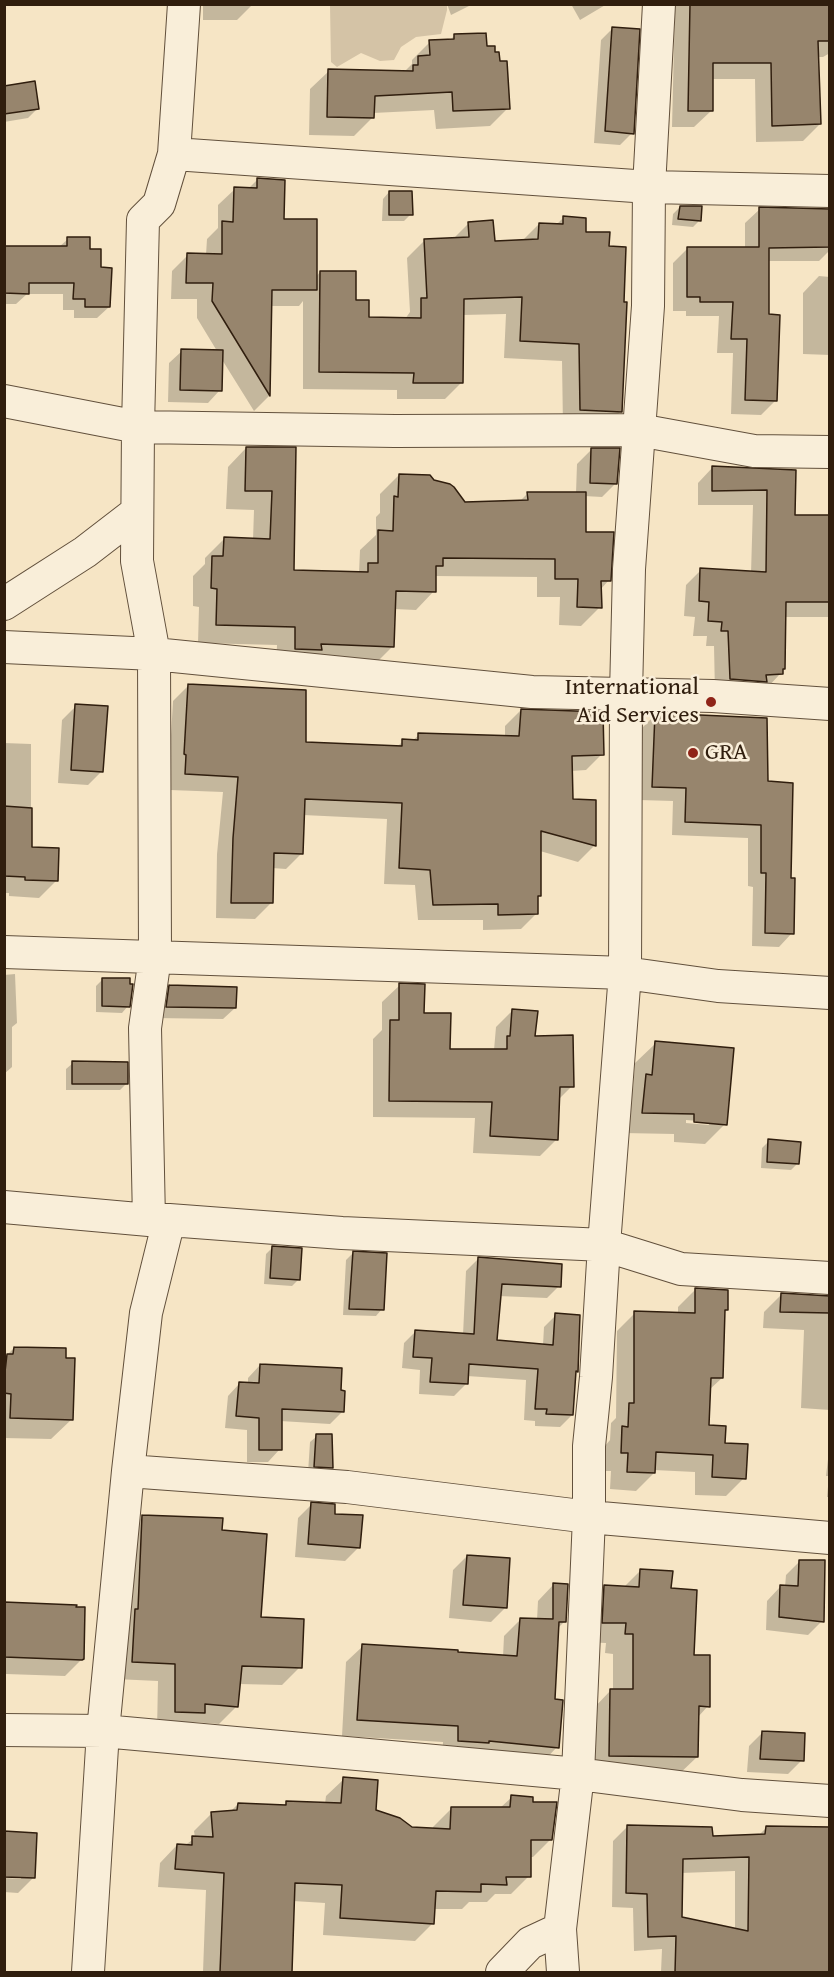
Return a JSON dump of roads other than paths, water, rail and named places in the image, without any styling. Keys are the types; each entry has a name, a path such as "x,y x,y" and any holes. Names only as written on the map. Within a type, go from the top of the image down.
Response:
{"street":[{"path":"88,1972 104,1731 128,1471 159,1220 145,1028 155,957 154,654 137,561 138,427 143,220 159,204 174,154 184,4"},
{"path":"562,1972 560,1929 579,1774 589,1517 589,1446 625,973 629,569 648,306 649,187 659,4"},
{"path":"174,154 649,187 830,192"},
{"path":"4,401 138,427 383,431 639,430 754,451 830,452"},
{"path":"4,604 85,552 137,512"},
{"path":"4,647 154,654 532,692 713,696 830,704"},
{"path":"4,952 625,973 718,986 830,993"},
{"path":"4,1207 342,1233 604,1245 681,1269 830,1278"},
{"path":"128,1471 347,1487 589,1517 830,1539"},
{"path":"4,1730 104,1731 579,1774 742,1795 830,1801"},
{"path":"502,1972 530,1943 560,1929"}],"place":[{"name":"International Aid Services","path":"711,702"},
{"name":"GRA","path":"693,753"}]}
